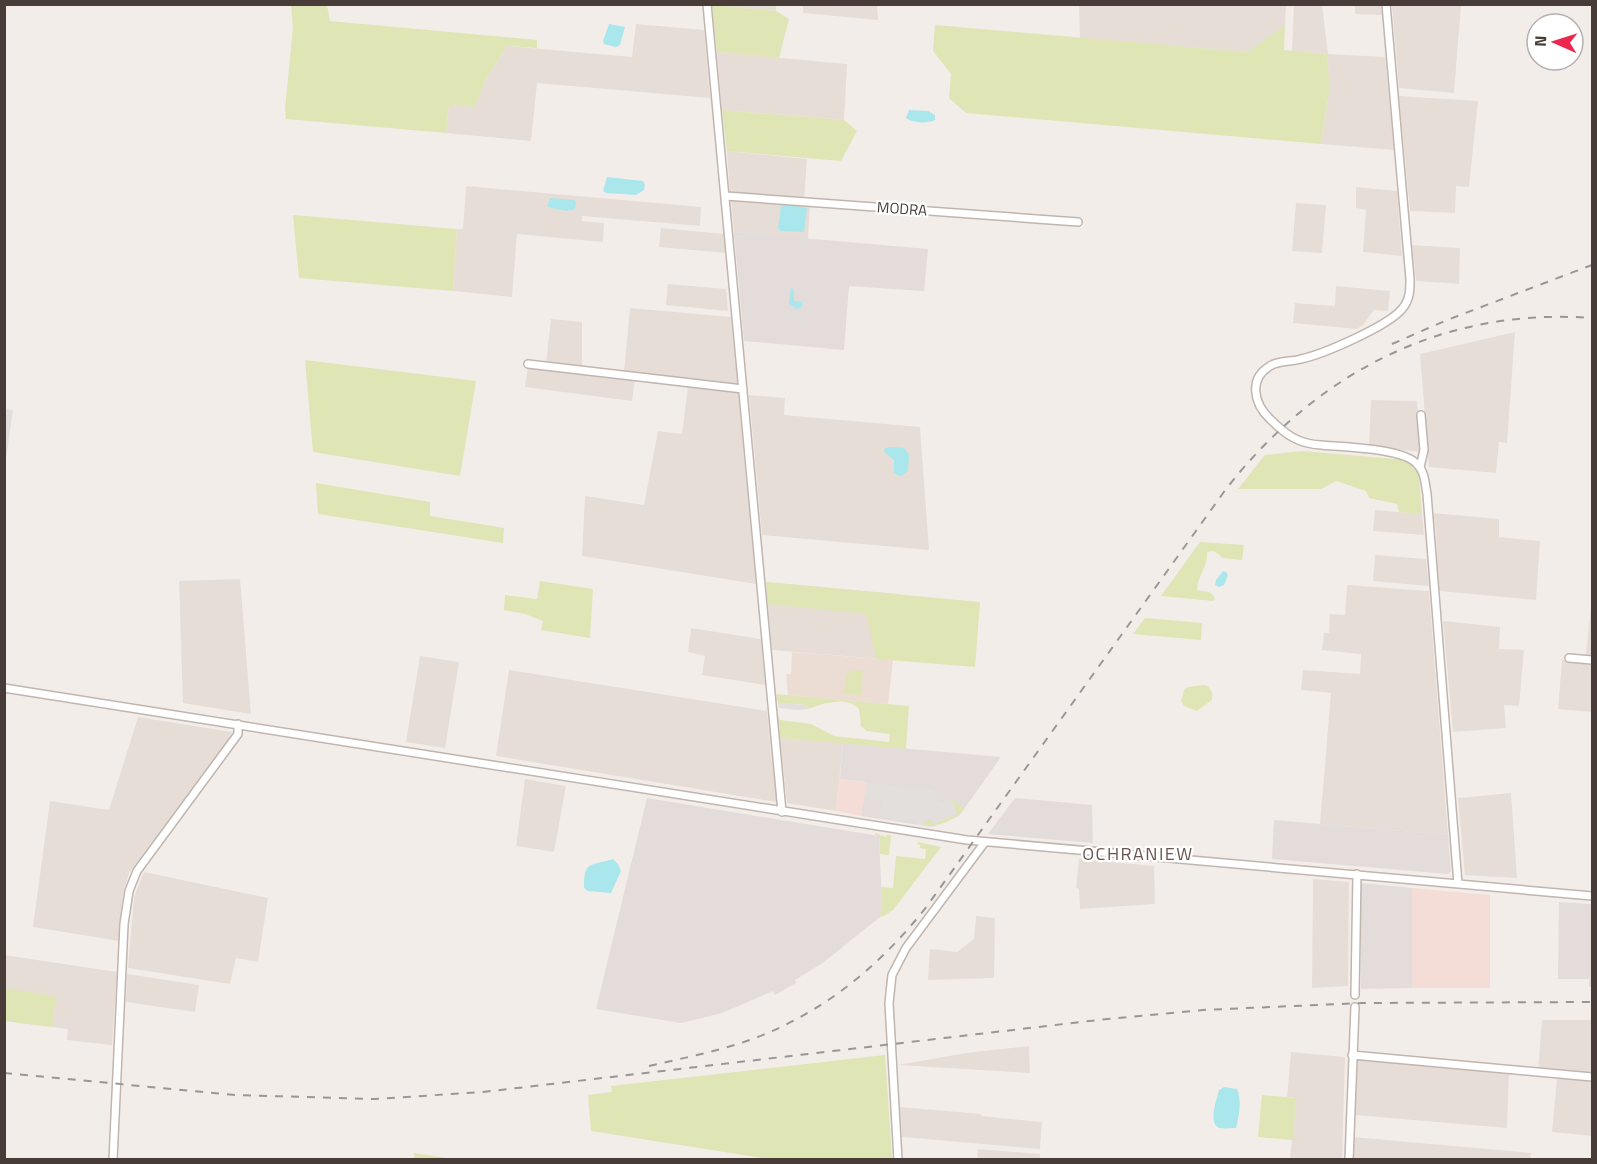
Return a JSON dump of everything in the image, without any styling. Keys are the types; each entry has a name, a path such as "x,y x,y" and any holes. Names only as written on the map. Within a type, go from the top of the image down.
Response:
{"street":[{"path":"707,4 782,812"},
{"path":"1386,4 1410,269 1409,297 1402,310 1394,317 1359,336 1302,359 1272,364 1260,375 1255,389 1257,403 1263,412 1295,440 1316,445 1396,453 1410,457 1420,466 1427,494 1458,884"},
{"name":"MODRA","path":"726,196 1078,222"},
{"path":"528,364 743,389"},
{"path":"1420,466 1424,450 1421,415"},
{"path":"1569,658 1593,660"},
{"path":"4,688 782,812 985,842 1593,896"},
{"path":"113,1160 124,924 129,891 137,871 238,734 238,724"},
{"path":"898,1160 890,1003 892,975 906,948 985,842"},
{"path":"1355,995 1357,874"},
{"path":"1349,1160 1355,1007"},
{"path":"1352,1055 1593,1077"}],"shaded area":[{"path":"712,5 776,5 776,11"},
{"path":"803,5 877,5 878,20 803,13"},
{"path":"1079,5 1286,5 1283,55 1080,38"},
{"path":"1294,5 1322,5 1328,54 1385,57 1394,150 1321,144 1330,86 1327,54 1292,51"},
{"path":"1355,5 1381,5 1382,15 1355,14"},
{"path":"1392,5 1461,5 1454,93 1399,88"},
{"path":"636,24 704,30 710,98 537,83 531,141 446,133 449,105 475,107 486,79 507,46 632,57"},
{"path":"717,52 847,64 844,120 722,110"},
{"path":"1399,96 1478,101 1469,187 1456,186 1455,213 1410,211"},
{"path":"727,151 807,159 804,200 730,193"},
{"path":"466,186 701,207 700,226 582,216 582,221 604,223 603,242 517,234 512,297 453,291 457,229 463,229"},
{"path":"1356,187 1397,191 1402,256 1363,252 1366,210 1356,208"},
{"path":"731,199 810,206 808,239 734,232"},
{"path":"1296,203 1326,205 1322,253 1292,251"},
{"path":"661,228 724,234 726,253 659,247"},
{"path":"734,232 928,249 924,291 849,286 844,350 744,341"},
{"path":"1412,245 1460,248 1459,284 1416,281"},
{"path":"668,284 726,289 728,311 666,305"},
{"path":"1336,286 1390,291 1388,311 1374,310 1363,325 1357,329 1293,323 1295,303 1335,306"},
{"path":"630,308 731,317 738,385 624,372"},
{"path":"551,319 582,322 582,367 546,363"},
{"path":"1515,332 1507,443 1499,442 1496,473 1429,467 1420,354"},
{"path":"528,367 635,379 632,401 525,387"},
{"path":"688,386 738,392 756,584 582,556 585,496 644,505 658,431 682,434"},
{"path":"749,395 785,398 784,415 920,427 929,550 762,535"},
{"path":"1371,400 1417,401 1421,452 1369,446"},
{"path":"4,409 13,410 5,466 4,466"},
{"path":"1375,510 1422,514 1424,535 1373,531"},
{"path":"1433,513 1499,519 1499,537 1540,541 1536,600 1439,591"},
{"path":"1375,555 1426,559 1429,586 1373,581"},
{"path":"240,579 251,714 183,703 179,581"},
{"path":"766,582 899,594 893,660 772,650"},
{"path":"1347,585 1429,591 1448,835 1320,824 1331,693 1301,690 1303,670 1360,674 1361,654 1322,650 1324,633 1329,633 1330,614 1345,615"},
{"path":"1592,606 1592,656 1586,655"},
{"path":"1443,621 1500,627 1499,649 1524,650 1519,706 1504,705 1506,728 1453,732"},
{"path":"691,628 761,639 765,685 702,675 705,656 688,652"},
{"path":"792,652 893,660 888,704 788,695 786,674 791,674"},
{"path":"420,656 459,662 445,748 406,742"},
{"path":"1562,660 1592,663 1592,712 1558,709"},
{"path":"509,670 767,711 772,764 778,793 776,802 496,756"},
{"path":"779,703 807,705 808,709 779,708"},
{"path":"138,717 232,732 226,744 129,873 123,893 119,941 33,927 50,801 109,810"},
{"path":"780,738 843,743 836,811 787,803"},
{"path":"843,743 1001,757 959,816 932,827 861,816 867,782 840,779"},
{"path":"525,779 566,786 554,852 516,846"},
{"path":"839,779 867,782 861,816 836,811"},
{"path":"867,782 933,790 940,803 951,799 957,814 933,824 931,819 927,820 923,825 916,824 916,820 912,818 911,822 880,817 881,800 864,799"},
{"path":"1511,793 1517,878 1465,875 1458,798"},
{"path":"647,798 879,836 882,905 880,917 824,962 795,980 796,983 775,995 773,991 722,1013 681,1023 596,1009"},
{"path":"1015,798 1092,805 1093,843 988,834"},
{"path":"1274,820 1448,835 1451,871 1448,874 1272,859"},
{"path":"1079,859 1154,866 1155,904 1080,909 1079,889 1076,888"},
{"path":"144,872 268,898 258,962 236,958 230,984 128,968 134,897"},
{"path":"1313,879 1349,882 1348,986 1312,988"},
{"path":"1361,883 1412,888 1412,988 1361,989"},
{"path":"1412,888 1490,895 1490,988 1412,988"},
{"path":"1559,902 1589,904 1589,979 1558,979"},
{"path":"1589,904 1592,905 1592,987 1589,987"},
{"path":"976,916 995,918 994,978 928,980 930,949 957,952 974,939"},
{"path":"4,955 117,972 112,1045 67,1040 68,1029 5,1021"},
{"path":"127,974 199,985 195,1012 126,1002"},
{"path":"1542,1020 1592,1020 1592,1075 1538,1070"},
{"path":"1029,1046 1030,1073 898,1065 966,1053"},
{"path":"1291,1052 1345,1057 1342,1159 1290,1159 1296,1098 1287,1097"},
{"path":"1358,1059 1509,1072 1507,1128 1355,1115"},
{"path":"1557,1077 1592,1080 1592,1136 1552,1132"},
{"path":"900,1107 1042,1122 1040,1149 902,1137"},
{"path":"1353,1137 1531,1153 1530,1159 1353,1159"},
{"path":"978,1149 1040,1154 1040,1159 977,1159"}],"green space":[{"path":"291,5 327,5 330,21 537,40 537,48 507,46 486,79 475,107 449,105 446,133 286,119 293,27"},
{"path":"712,5 776,11 789,19 779,58 717,52"},
{"path":"935,25 1248,52 1285,25 1284,50 1327,54 1330,86 1321,144 966,113 949,98 951,74 933,51"},
{"path":"722,110 844,120 857,131 841,161 727,151"},
{"path":"293,215 457,229 453,291 299,278"},
{"path":"305,360 476,381 460,476 313,452"},
{"path":"1302,451 1407,460 1419,474 1422,514 1399,512 1397,504 1369,498 1366,491 1336,481 1321,489 1238,489 1265,455"},
{"path":"316,483 430,502 430,516 504,528 503,543 318,514"},
{"path":"1200,542 1244,545 1242,560 1223,558 1214,551 1207,552 1197,590 1209,592 1214,596 1214,601 1161,596"},
{"path":"540,581 593,589 590,638 541,630 543,621 525,614 504,610 505,595 537,599"},
{"path":"766,582 980,602 975,667 876,659 866,614 768,604"},
{"path":"1145,618 1202,623 1201,640 1133,634"},
{"path":"851,670 863,671 861,695 844,694 846,674 850,674"},
{"path":"1208,686 1212,693 1212,700 1197,711 1184,706 1181,701 1184,690 1188,687"},
{"path":"776,694 909,706 906,749 780,738 778,714 780,720 811,724 834,736 889,742 890,734 867,731 861,726 859,709 848,702 834,702 808,709 807,705 779,703 779,708"},
{"path":"951,799 965,808 952,819 941,824 923,825 931,819 933,824 957,814"},
{"path":"875,833 886,837 891,835 889,855 880,854 879,836"},
{"path":"918,842 941,847 893,910 880,917 881,887 893,888 896,856 925,859 926,849 920,848"},
{"path":"5,988 56,996 52,1027 5,1021"},
{"path":"885,1055 892,1159 769,1159 591,1131 588,1095 612,1092 611,1086"},
{"path":"1262,1095 1296,1098 1293,1140 1258,1137"},
{"path":"414,1153 455,1159 414,1159"}],"water":[{"path":"609,24 625,27 620,45 616,47 604,44 603,41"},
{"path":"909,110 928,111 935,115 935,120 916,122 909,120 906,118"},
{"path":"607,177 643,181 644,190 636,195 606,193 603,191"},
{"path":"550,198 574,200 575,209 566,211 547,207"},
{"path":"783,204 807,208 804,232 780,231 778,228"},
{"path":"791,288 794,289 794,301 803,302 802,307 797,309 789,304"},
{"path":"885,448 904,448 909,454 908,471 902,476 894,472 894,460 884,452"},
{"path":"1223,571 1228,575 1224,585 1219,587 1215,585 1216,580"},
{"path":"613,859 621,871 611,893 588,891 584,888 585,873 589,866"},
{"path":"1224,1087 1237,1089 1239,1094 1240,1108 1236,1128 1220,1128 1214,1122 1219,1090"}],"railway":[{"path":"1392,344 1447,320 1592,265"},
{"path":"649,1066 738,1044 794,1021 843,989 888,951 927,906 1226,489 1262,448 1300,412 1342,381 1387,356 1434,337 1484,324 1537,317 1592,318"},
{"path":"4,1073 235,1095 375,1099 483,1092 1098,1020 1203,1010 1362,1003 1592,1002"}],"district":[{"name":"OCHRANIEW","path":"1138,854"}]}
